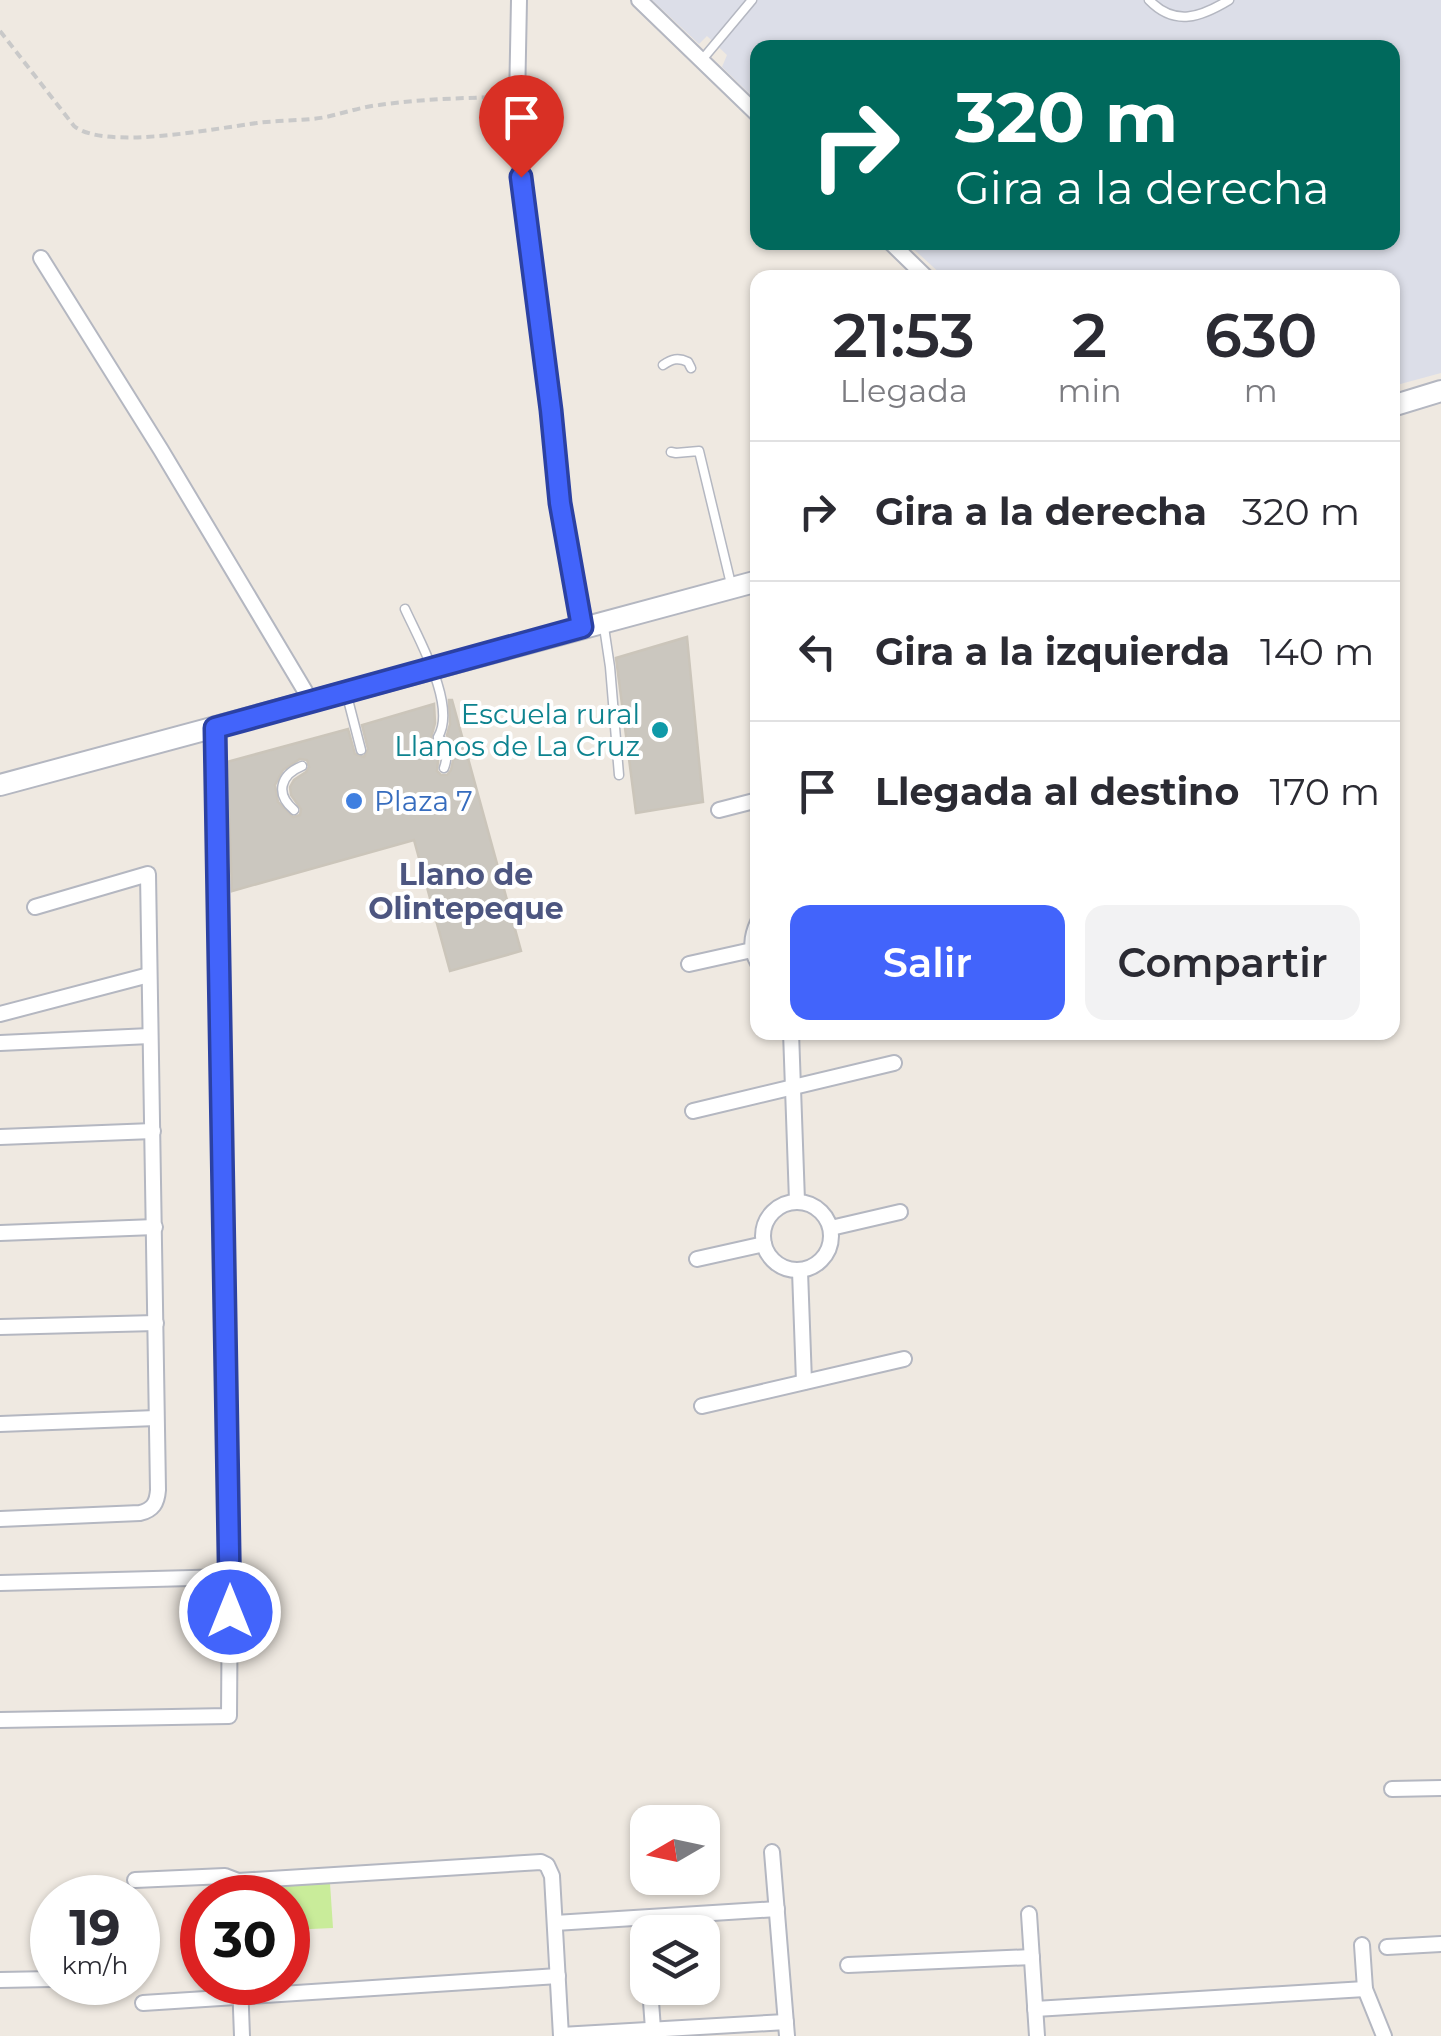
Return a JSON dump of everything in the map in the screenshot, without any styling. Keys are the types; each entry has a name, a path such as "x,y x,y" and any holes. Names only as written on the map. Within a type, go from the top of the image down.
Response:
{"main road":[{"path":"1400,404 1441,391"},
{"path":"0,785 750,583"}],"street":[{"path":"519,0 518,154 556,466 582,627"},
{"path":"640,0 750,107"},
{"path":"898,250 918,270"},
{"path":"41,258 311,701"},
{"path":"0,1720 230,1716 215,728"},
{"path":"718,810 750,802"},
{"path":"0,1519 147,1512 155,1504 158,1490 148,874 35,907"},
{"path":"689,964 750,957"},
{"path":"0,1014 149,975"},
{"path":"0,1042 150,1036"},
{"path":"791,1040 797,1201"},
{"path":"693,1111 894,1063"},
{"path":"0,1136 153,1131"},
{"path":"788,1202 809,1203 818,1208 831,1228 826,1256 818,1264 800,1270 780,1266 764,1244 763,1231 772,1213 788,1202"},
{"path":"831,1228 900,1212"},
{"path":"0,1233 155,1228"},
{"path":"698,1259 764,1244"},
{"path":"800,1270 804,1382"},
{"path":"0,1327 156,1323"},
{"path":"702,1406 904,1358"},
{"path":"0,1424 156,1418"},
{"path":"0,1583 230,1577"},
{"path":"1392,1789 1441,1788"},
{"path":"310,1876 541,1862 552,1876 561,2035 786,2029 772,1852"},
{"path":"689,1915 776,1909"},
{"path":"1029,1914 1037,2036"},
{"path":"555,1922 630,1919"},
{"path":"1387,1947 1441,1944"},
{"path":"1362,1945 1365,1989 1384,2036"},
{"path":"848,1966 1032,1957"},
{"path":"310,1987 558,1976"},
{"path":"0,1980 30,1980"},
{"path":"1035,2009 1365,1989"},
{"path":"241,2005 242,2036"},
{"path":"651,2005 653,2030"}],"lane":[{"path":"701,61 752,0"},
{"path":"1149,0 1170,16 1182,17 1214,9 1229,0"},
{"path":"663,365 681,358 691,368"},
{"path":"671,452 699,451 732,588"},
{"path":"405,609 432,669 444,718 438,737 446,746 444,768"},
{"path":"603,622 619,775"},
{"path":"346,692 362,750"},
{"path":"294,810 285,800 282,785 288,774 302,766"}],"path":[{"path":"0,31 74,126 85,134 104,137 316,118 400,102 517,96"}],"shaded area":[{"path":"652,0 1441,0 1441,373 1400,384 1400,270 936,270 915,250 1400,250 1400,40 750,40 750,94 722,67 727,55 707,36 699,44"}],"green space":[{"path":"330,1883 333,1928 310,1929 310,1884"}],"building":[{"name":"Escuela rural Llanos de La Cruz","path":"687,637 703,802 636,813 616,658"},
{"name":"Plaza 7","path":"452,700 521,951 450,971 414,840 232,891 227,762 348,729 355,754 364,757 368,749 362,725 434,704 431,738 439,752 437,771 447,775 454,756 447,735","holes":["300,759 307,760 306,772 290,787 301,809 300,815 293,817 278,802 275,785 283,770"]}],"place":[{"name":"Escuela rural Llanos de La Cruz","path":"660,730"},
{"name":"Plaza 7","path":"354,801"}],"district":[{"name":"Llano de Olintepeque","path":"466,892"}],"route":[{"path":"230,1612 215,728 582,627 560,503 521,177"}]}
